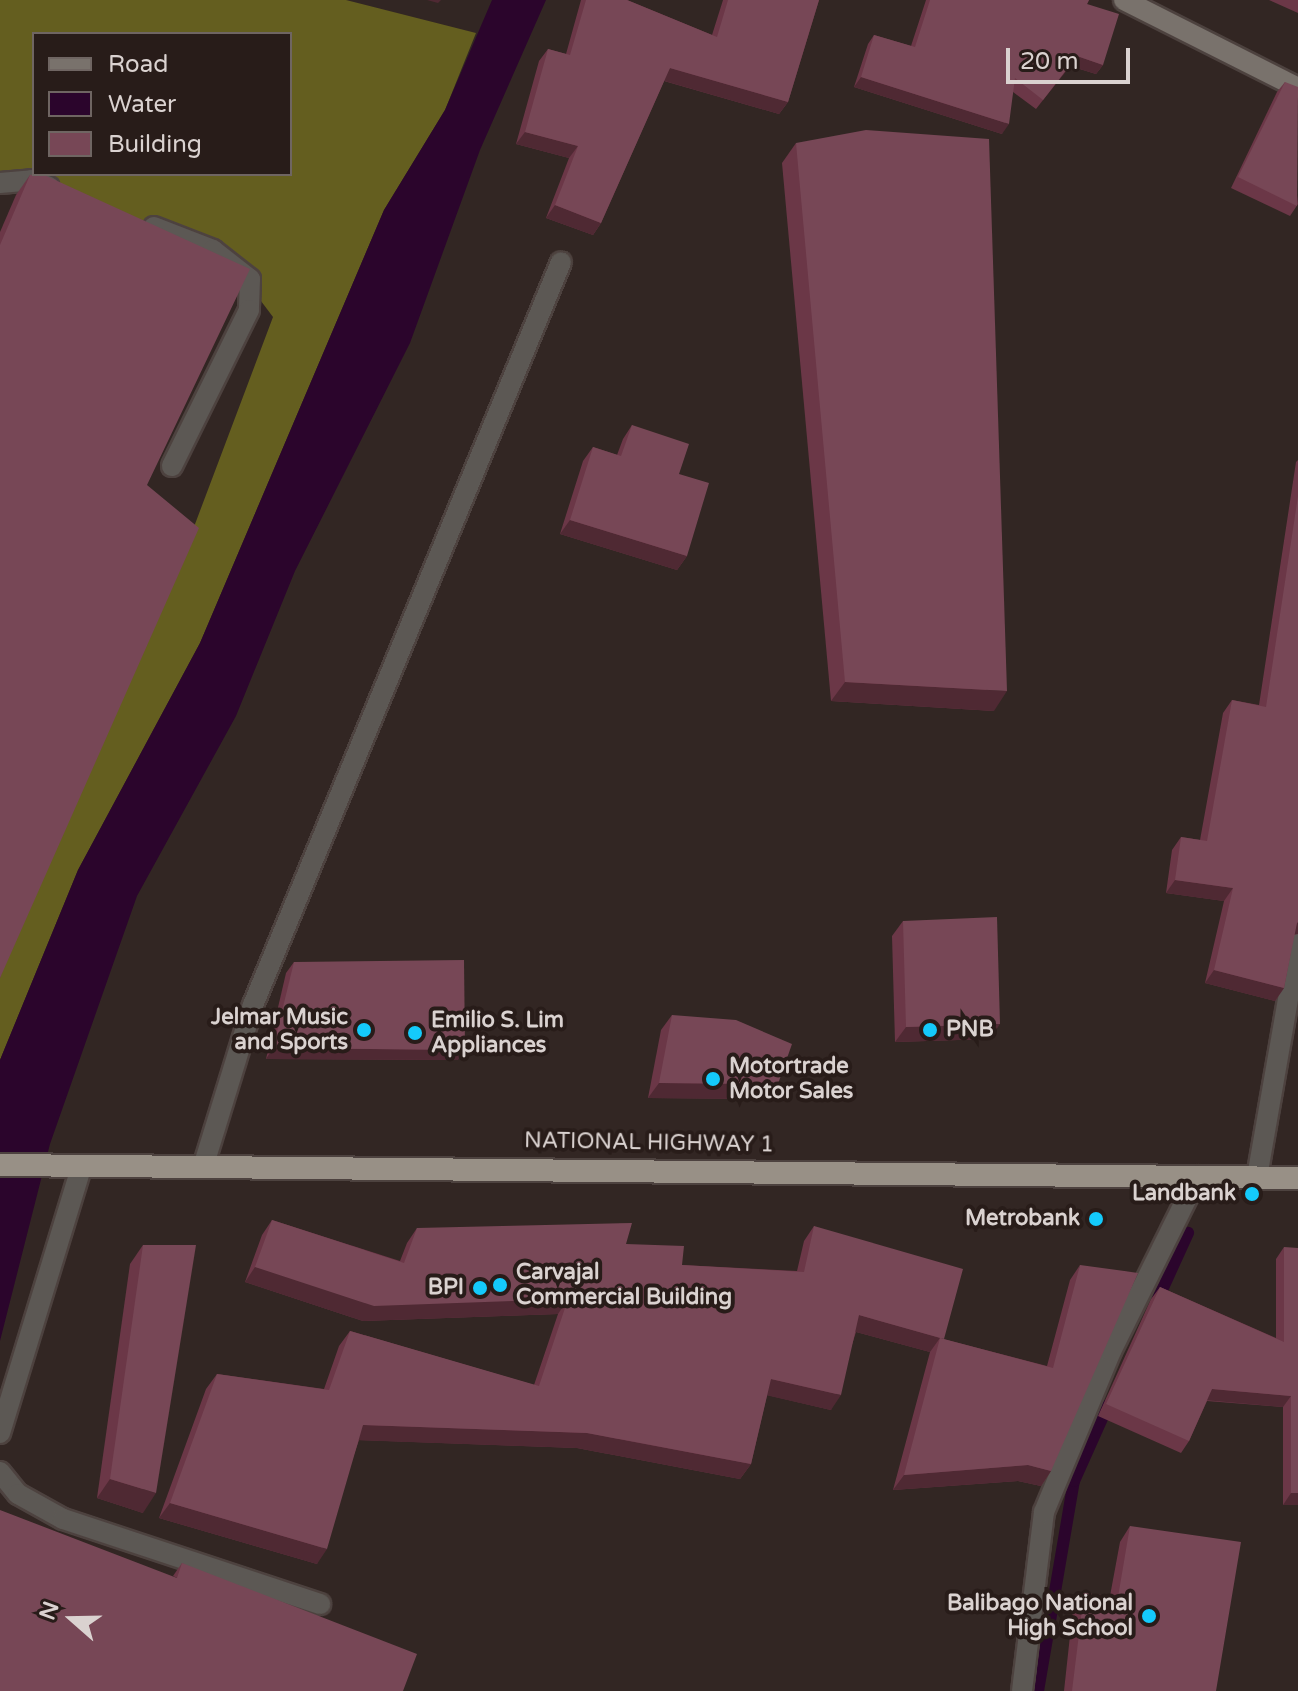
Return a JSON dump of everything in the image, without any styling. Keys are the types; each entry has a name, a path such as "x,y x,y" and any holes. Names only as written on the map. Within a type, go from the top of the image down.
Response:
{"highway":[{"name":"NATIONAL HIGHWAY 1","path":"0,1165 204,1164 1298,1178"}],"main road":[{"path":"1124,0 1298,88"}],"street":[{"path":"0,183 32,180 73,196"},
{"path":"129,217 213,250 250,279 249,310 172,466"},
{"path":"204,1164 253,1005 561,262"},
{"path":"1257,1177 1298,943"},
{"path":"0,1433 82,1165"},
{"path":"1022,1691 1044,1512 1111,1351 1198,1176"},
{"path":"0,1472 18,1494 63,1519 320,1604"}],"shaded area":[{"path":"0,0 346,0 476,33 445,110 384,210 200,643 78,870 0,1060 0,967 186,548 273,317 228,257 0,186"}],"water":[{"path":"492,0 546,0 480,150 410,343 295,571 236,716 137,896 50,1144 0,1341 0,1060 78,870 200,643 384,210 445,110"}],"building":[{"path":"586,0 627,0 717,37 728,0 819,0 788,102 670,68 601,223 555,205 578,146 525,132 548,49 570,55"},
{"path":"930,0 1089,0 1087,4 1119,14 1103,65 1077,56 1043,100 1015,78 1009,124 861,77 874,35 915,47"},
{"path":"1285,82 1298,87 1297,206 1238,177"},
{"path":"866,130 989,139 1007,691 845,682 796,143"},
{"path":"30,175 46,176 250,269 147,485 199,528 0,978 0,245"},
{"path":"632,425 689,444 679,474 709,483 687,556 570,520 593,447 621,456"},
{"path":"1298,496 1298,922 1284,988 1214,970 1233,888 1175,880 1181,837 1207,841 1232,700 1266,707"},
{"path":"997,917 1000,1024 906,1027 903,921"},
{"path":"464,960 465,1050 273,1048 294,962"},
{"name":"Motortrade Motor Sales","path":"672,1015 736,1020 792,1044 778,1084 659,1083"},
{"path":"272,1220 404,1263 417,1228 632,1223 626,1244 684,1246 682,1265 804,1272 814,1226 963,1269 944,1339 859,1315 841,1395 771,1379 751,1464 587,1433 363,1425 327,1549 170,1503 217,1374 329,1390 350,1331 539,1386 568,1299 374,1306 255,1267"},
{"path":"143,1245 196,1245 156,1493 110,1479"},
{"path":"1284,1247 1298,1248 1298,1493 1291,1493 1291,1396 1212,1389 1189,1441 1106,1404 1160,1287 1284,1342"},
{"path":"1080,1265 1138,1273 1051,1471 1028,1465 904,1475 940,1338 1053,1368"},
{"path":"0,1510 177,1578 182,1563 417,1654 403,1691 0,1691"},
{"name":"Balibago National High School","path":"1130,1526 1241,1542 1216,1691 1072,1691 1084,1593 1118,1597"}],"waterway":[{"path":"1157,1301 1188,1233"},
{"path":"1038,1691 1074,1481 1108,1405"}],"place":[{"name":"Jelmar Music and Sports","path":"364,1030"},
{"name":"PNB","path":"930,1030"},
{"name":"Emilio S. Lim Appliances","path":"415,1033"},
{"name":"Motortrade Motor Sales","path":"713,1079"},
{"name":"Landbank","path":"1252,1194"},
{"name":"Metrobank","path":"1096,1219"},
{"name":"Carvajal Commercial Building","path":"500,1285"},
{"name":"BPI","path":"480,1288"},
{"name":"Balibago National High School","path":"1149,1616"}]}
